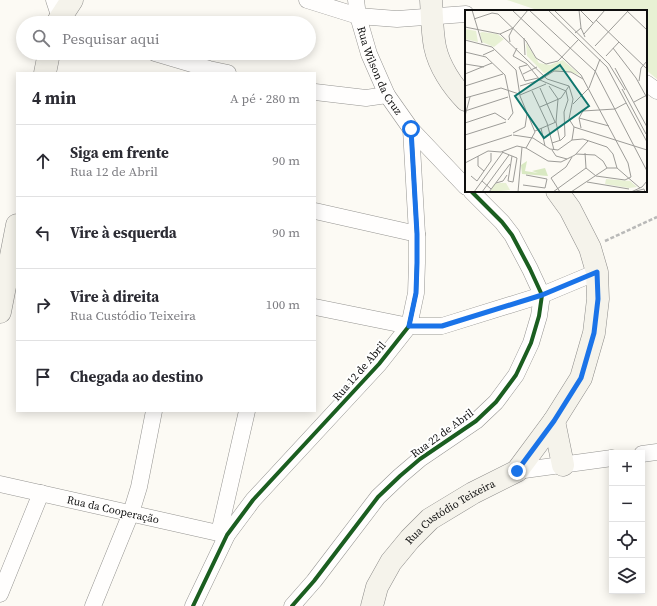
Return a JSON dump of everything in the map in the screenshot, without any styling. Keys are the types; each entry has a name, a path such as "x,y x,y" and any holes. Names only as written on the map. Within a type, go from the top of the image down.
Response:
{"street":[{"path":"59,16 72,0"},
{"path":"307,0 358,16 396,19 431,8 465,14"},
{"name":"Rua Wilson da Cruz","path":"356,0 358,16 369,54 387,95 411,129 465,186"},
{"path":"431,8 435,47 443,69 459,93 465,99"},
{"path":"45,72 48,60"},
{"path":"175,60 208,71 218,72"},
{"path":"647,84 657,91"},
{"path":"316,92 366,98 387,95"},
{"name":"Rua 12 de Abril","path":"193,606 223,534 379,364 409,326 416,293 417,234 411,129"},
{"path":"472,192 502,222 512,235 542,295"},
{"name":"Rua Custódio Teixeira","path":"372,606 377,587 391,562 410,539 430,519 473,493 517,471 554,421 581,378 594,333 597,306 597,272 590,248 570,209 558,192"},
{"path":"316,211 417,234"},
{"path":"0,256 16,228"},
{"path":"0,311 16,231"},
{"path":"316,307 409,326 442,326 542,295 597,272"},
{"name":"Rua 22 de Abril","path":"292,606 314,581 378,497 420,459 476,421 496,402 516,376 531,343 539,316 542,295"},
{"path":"93,606 131,513 139,486 154,412"},
{"path":"223,534 247,412"},
{"path":"554,421 563,464"},
{"path":"645,454 657,452"},
{"path":"517,471 609,458"},
{"name":"Rua da Cooperação","path":"0,484 223,534"},
{"path":"0,594 41,494"}],"path":[{"path":"590,248 657,217"}],"green space":[{"path":"507,0 657,0 657,79 647,71 647,10 537,10"}],"cycle path":[{"path":"193,606 227,535 253,500 379,364 409,326 416,293 417,263 417,234 411,129"},
{"path":"292,606 314,581 378,497 420,459 476,421 496,402 516,375 531,343 539,316 542,295 512,235 502,222 472,192"}],"route":[{"path":"411,129 417,234 417,263 416,293 409,326 442,326 542,295 597,272 598,299 594,333 581,378 554,421 517,471"}]}
